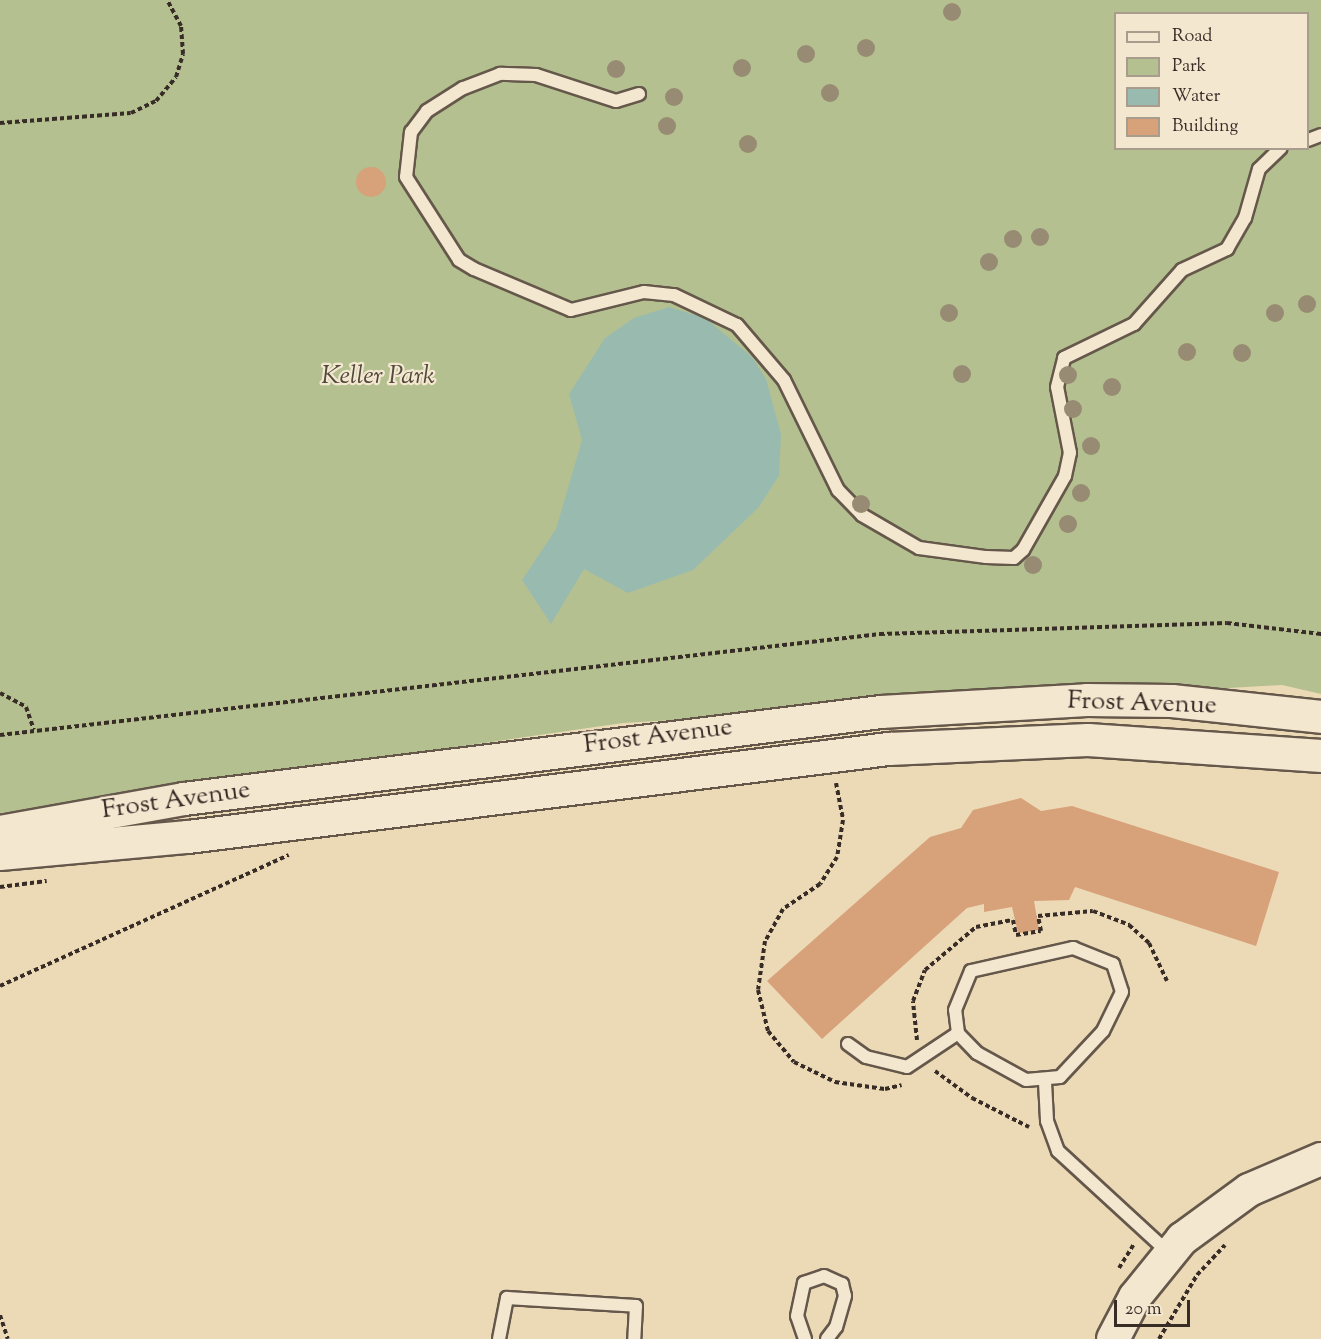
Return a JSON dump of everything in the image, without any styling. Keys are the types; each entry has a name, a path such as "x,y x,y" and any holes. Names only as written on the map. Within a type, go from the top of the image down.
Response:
{"street":[{"name":"Frost Avenue","path":"0,832 230,793 881,712 1087,700 1172,701 1321,717"},
{"name":"Frost Avenue","path":"0,854 188,837 889,748 1100,740 1321,756"},
{"path":"1113,1339 1135,1298 1169,1253 1210,1215 1249,1190 1321,1159"}],"lane":[{"path":"639,94 616,101 536,75 500,74 472,84 427,111 411,132 406,177 459,260 474,270 571,310 644,292 674,295 737,325 784,380 838,490 862,515 919,548 986,557 1014,558 1023,550 1065,476 1070,453 1058,387 1064,358 1134,324 1182,270 1227,249 1245,218 1259,169 1279,150"},
{"path":"1073,948 1104,957 1121,979 1118,1005 1071,1069 1045,1082 1026,1080 1003,1068 958,1033 955,1010 971,971 1073,948"},
{"path":"848,1044 867,1057 907,1067 937,1050 958,1033"},
{"path":"1045,1082 1047,1121 1058,1151 1169,1253"},
{"path":"805,1339 797,1316 804,1283 824,1276 843,1284 845,1296 836,1327 827,1339"},
{"path":"499,1339 507,1298 636,1306 634,1339"}],"path":[{"path":"0,123 131,113 156,101 176,77 183,54 181,26 167,0"},
{"path":"0,735 880,634 1227,623 1321,634"},
{"path":"0,693 26,707 34,730"},
{"path":"829,778 836,778 843,820 837,858 820,884 783,909 765,941 758,990 768,1031 794,1062 835,1082 885,1089 908,1084"},
{"path":"0,986 292,853"},
{"path":"1038,916 1093,911 1129,925 1149,943 1167,981"},
{"path":"927,1075 946,1063 937,1050"},
{"path":"934,1069 972,1098 1036,1130"},
{"path":"1115,1274 1136,1240 1128,1233"},
{"path":"1159,1339 1197,1275 1228,1242"},
{"path":"0,1315 8,1339"}],"green space":[{"name":"Keller Park","path":"0,0 1321,0 1321,694 1282,685 623,723 0,813"}],"water":[{"path":"669,307 705,318 752,357 766,379 781,434 779,476 758,508 693,570 628,593 584,569 551,624 522,580 556,529 582,440 569,394 605,338 634,318"}],"building":[{"path":"371,167 381,172 386,182 381,192 371,197 361,192 356,182 361,172"},
{"path":"1021,798 1041,811 1072,806 1279,872 1256,946 1075,887 1069,900 1034,901 1039,930 1018,933 1012,907 984,912 984,904 967,908 822,1039 767,981 930,837 961,828 973,810"}]}
